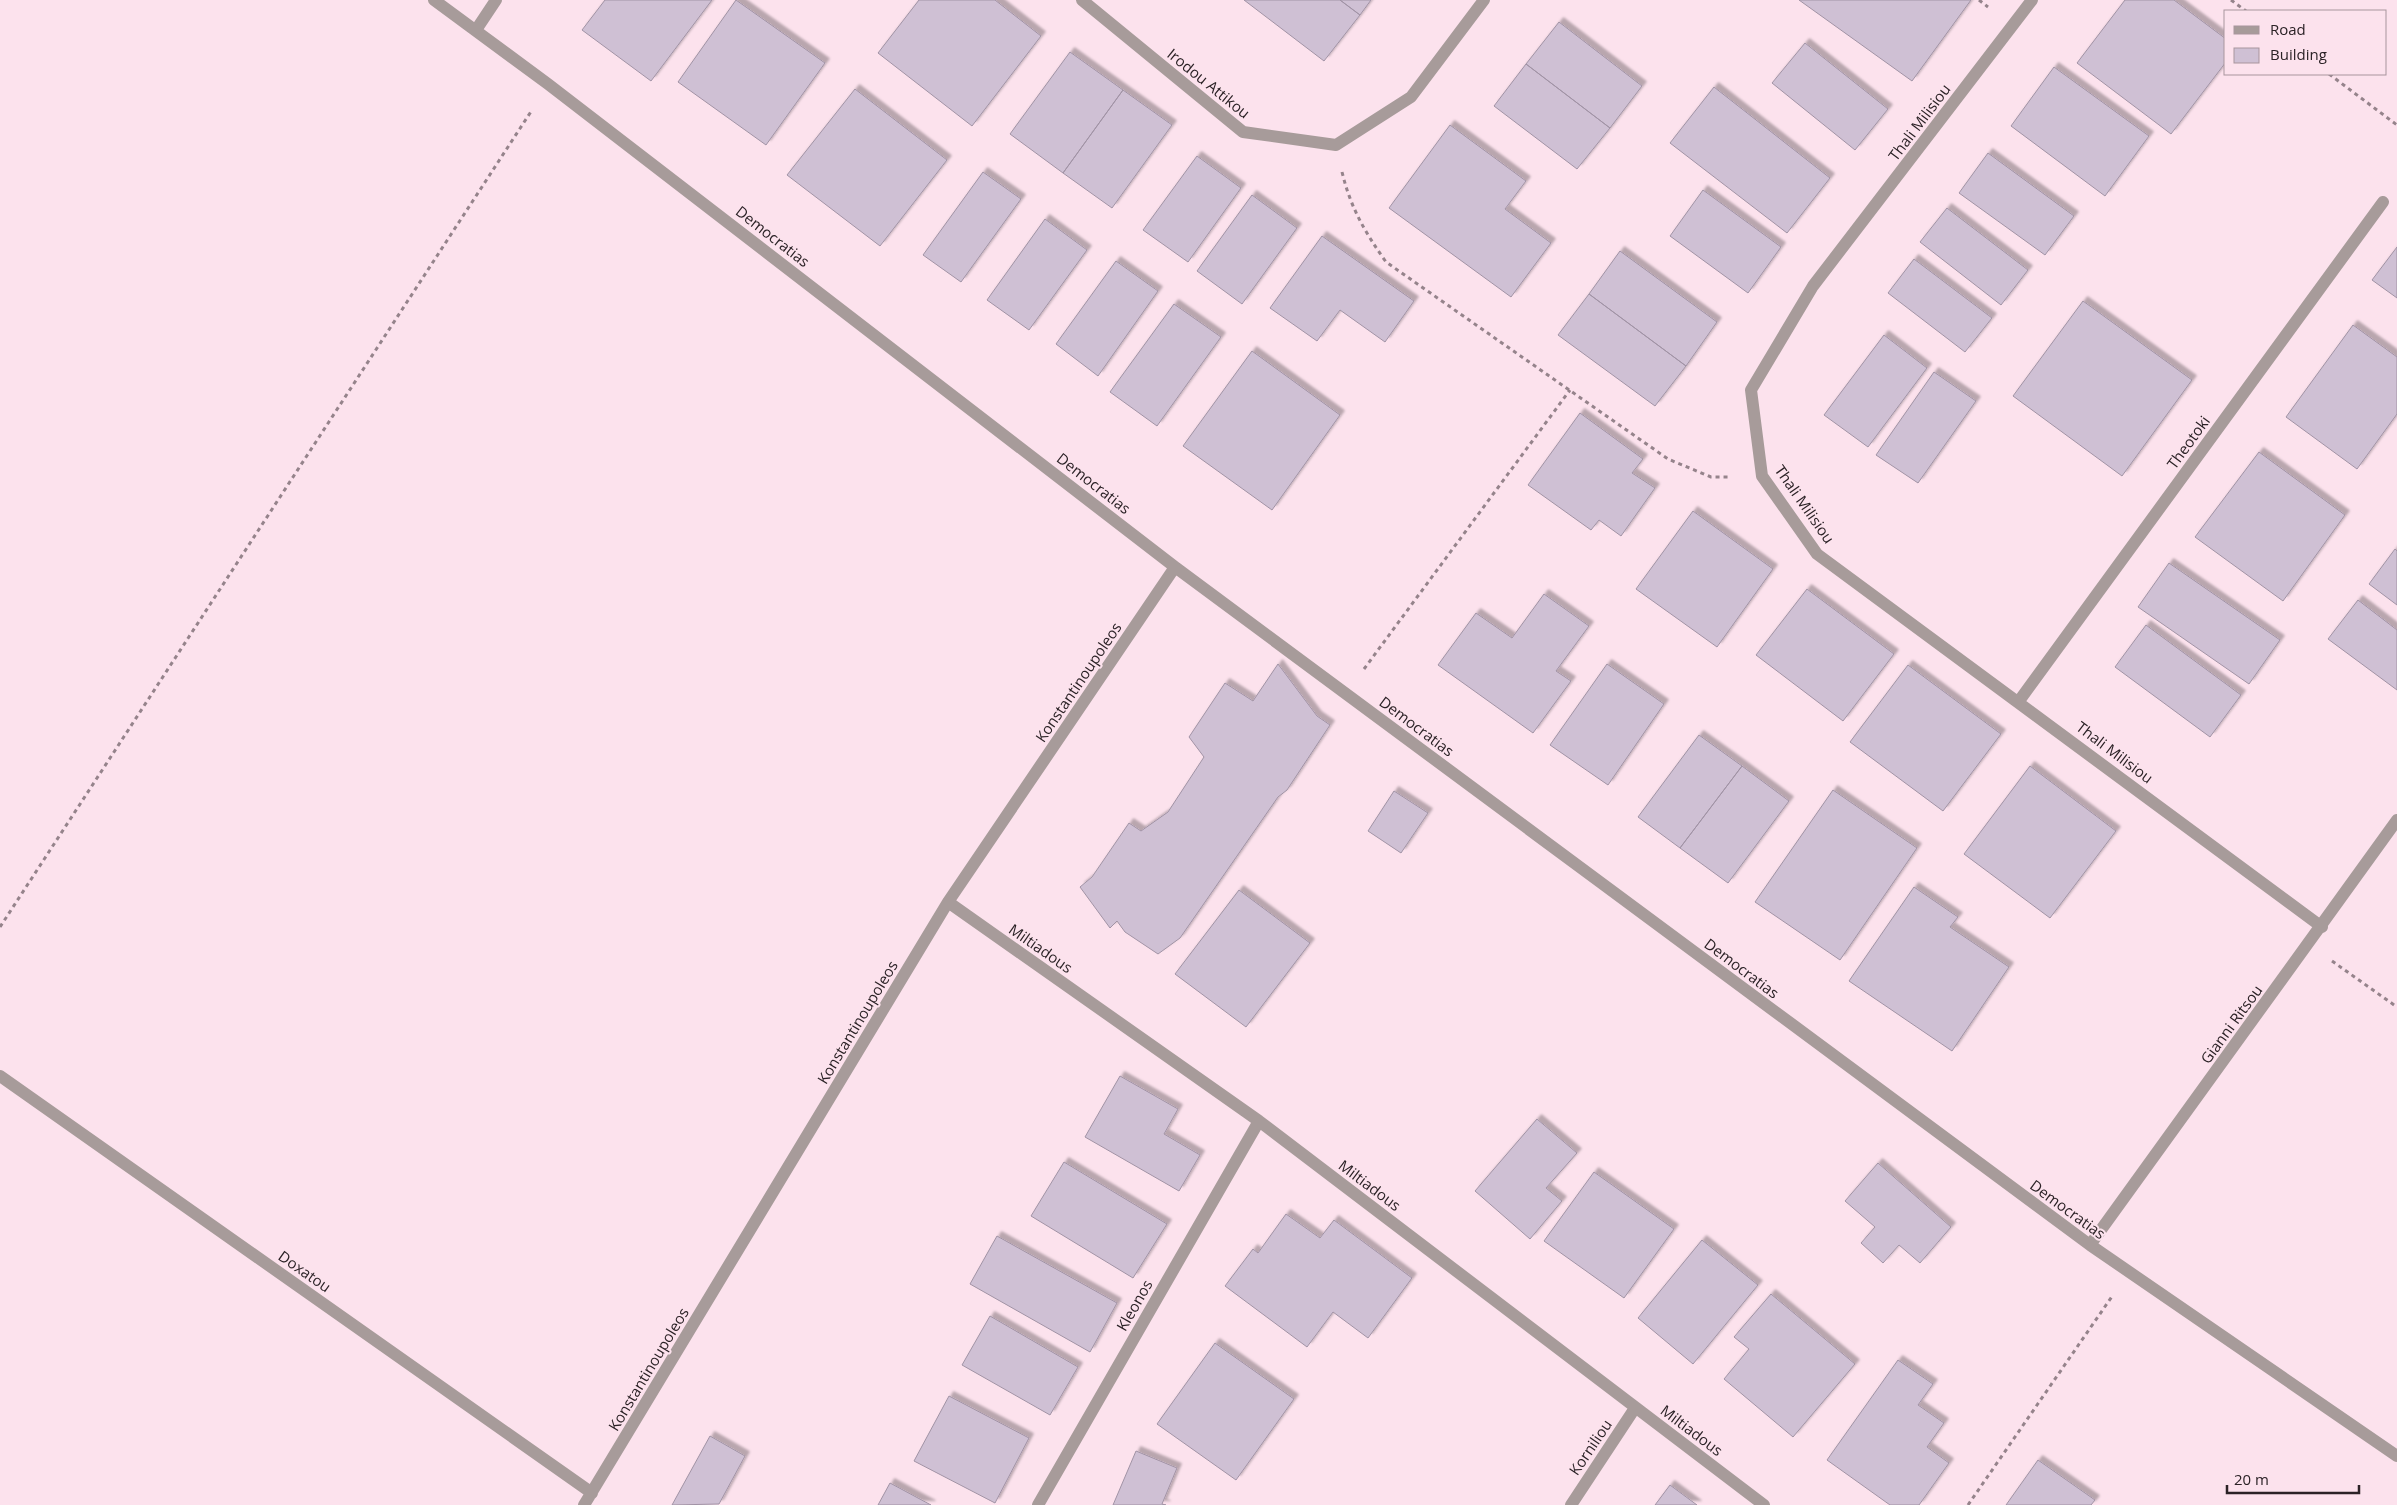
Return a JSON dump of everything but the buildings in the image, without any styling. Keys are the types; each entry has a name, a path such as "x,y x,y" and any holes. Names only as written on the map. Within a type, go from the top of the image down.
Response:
{"street":[{"name":"Democratias","path":"434,0 548,84 1175,566 1346,694 2090,1245 2397,1456"},
{"path":"476,30 496,0"},
{"name":"Irodou Attikou","path":"1082,0 1243,132 1336,145"},
{"path":"1336,145 1411,96 1484,0"},
{"name":"Thali Milisiou","path":"2032,0 1813,286 1751,390 1762,476 1818,554 2018,700 2322,927"},
{"name":"Theotoki","path":"2018,700 2384,202"},
{"name":"Konstantinoupoleos","path":"584,1505 948,902 1175,566"},
{"name":"Gianni Ritsou","path":"2090,1245 2309,945 2397,820"},
{"name":"Miltiadous","path":"948,902 1259,1121 1764,1505"},
{"name":"Doxatou","path":"0,1076 592,1493"},
{"name":"Kleonos","path":"1038,1505 1259,1121"},
{"name":"Korniliou","path":"1571,1505 1635,1408"}],"path":[{"path":"2231,0 2245,10"},
{"path":"2330,75 2397,125"},
{"path":"0,927 548,84"},
{"path":"1336,145 1349,200 1364,231 1386,262 1668,459 1711,477 1762,476"},
{"path":"1346,694 1570,390"},
{"path":"2309,945 2397,1007"},
{"path":"1968,1505 2129,1272"}]}
